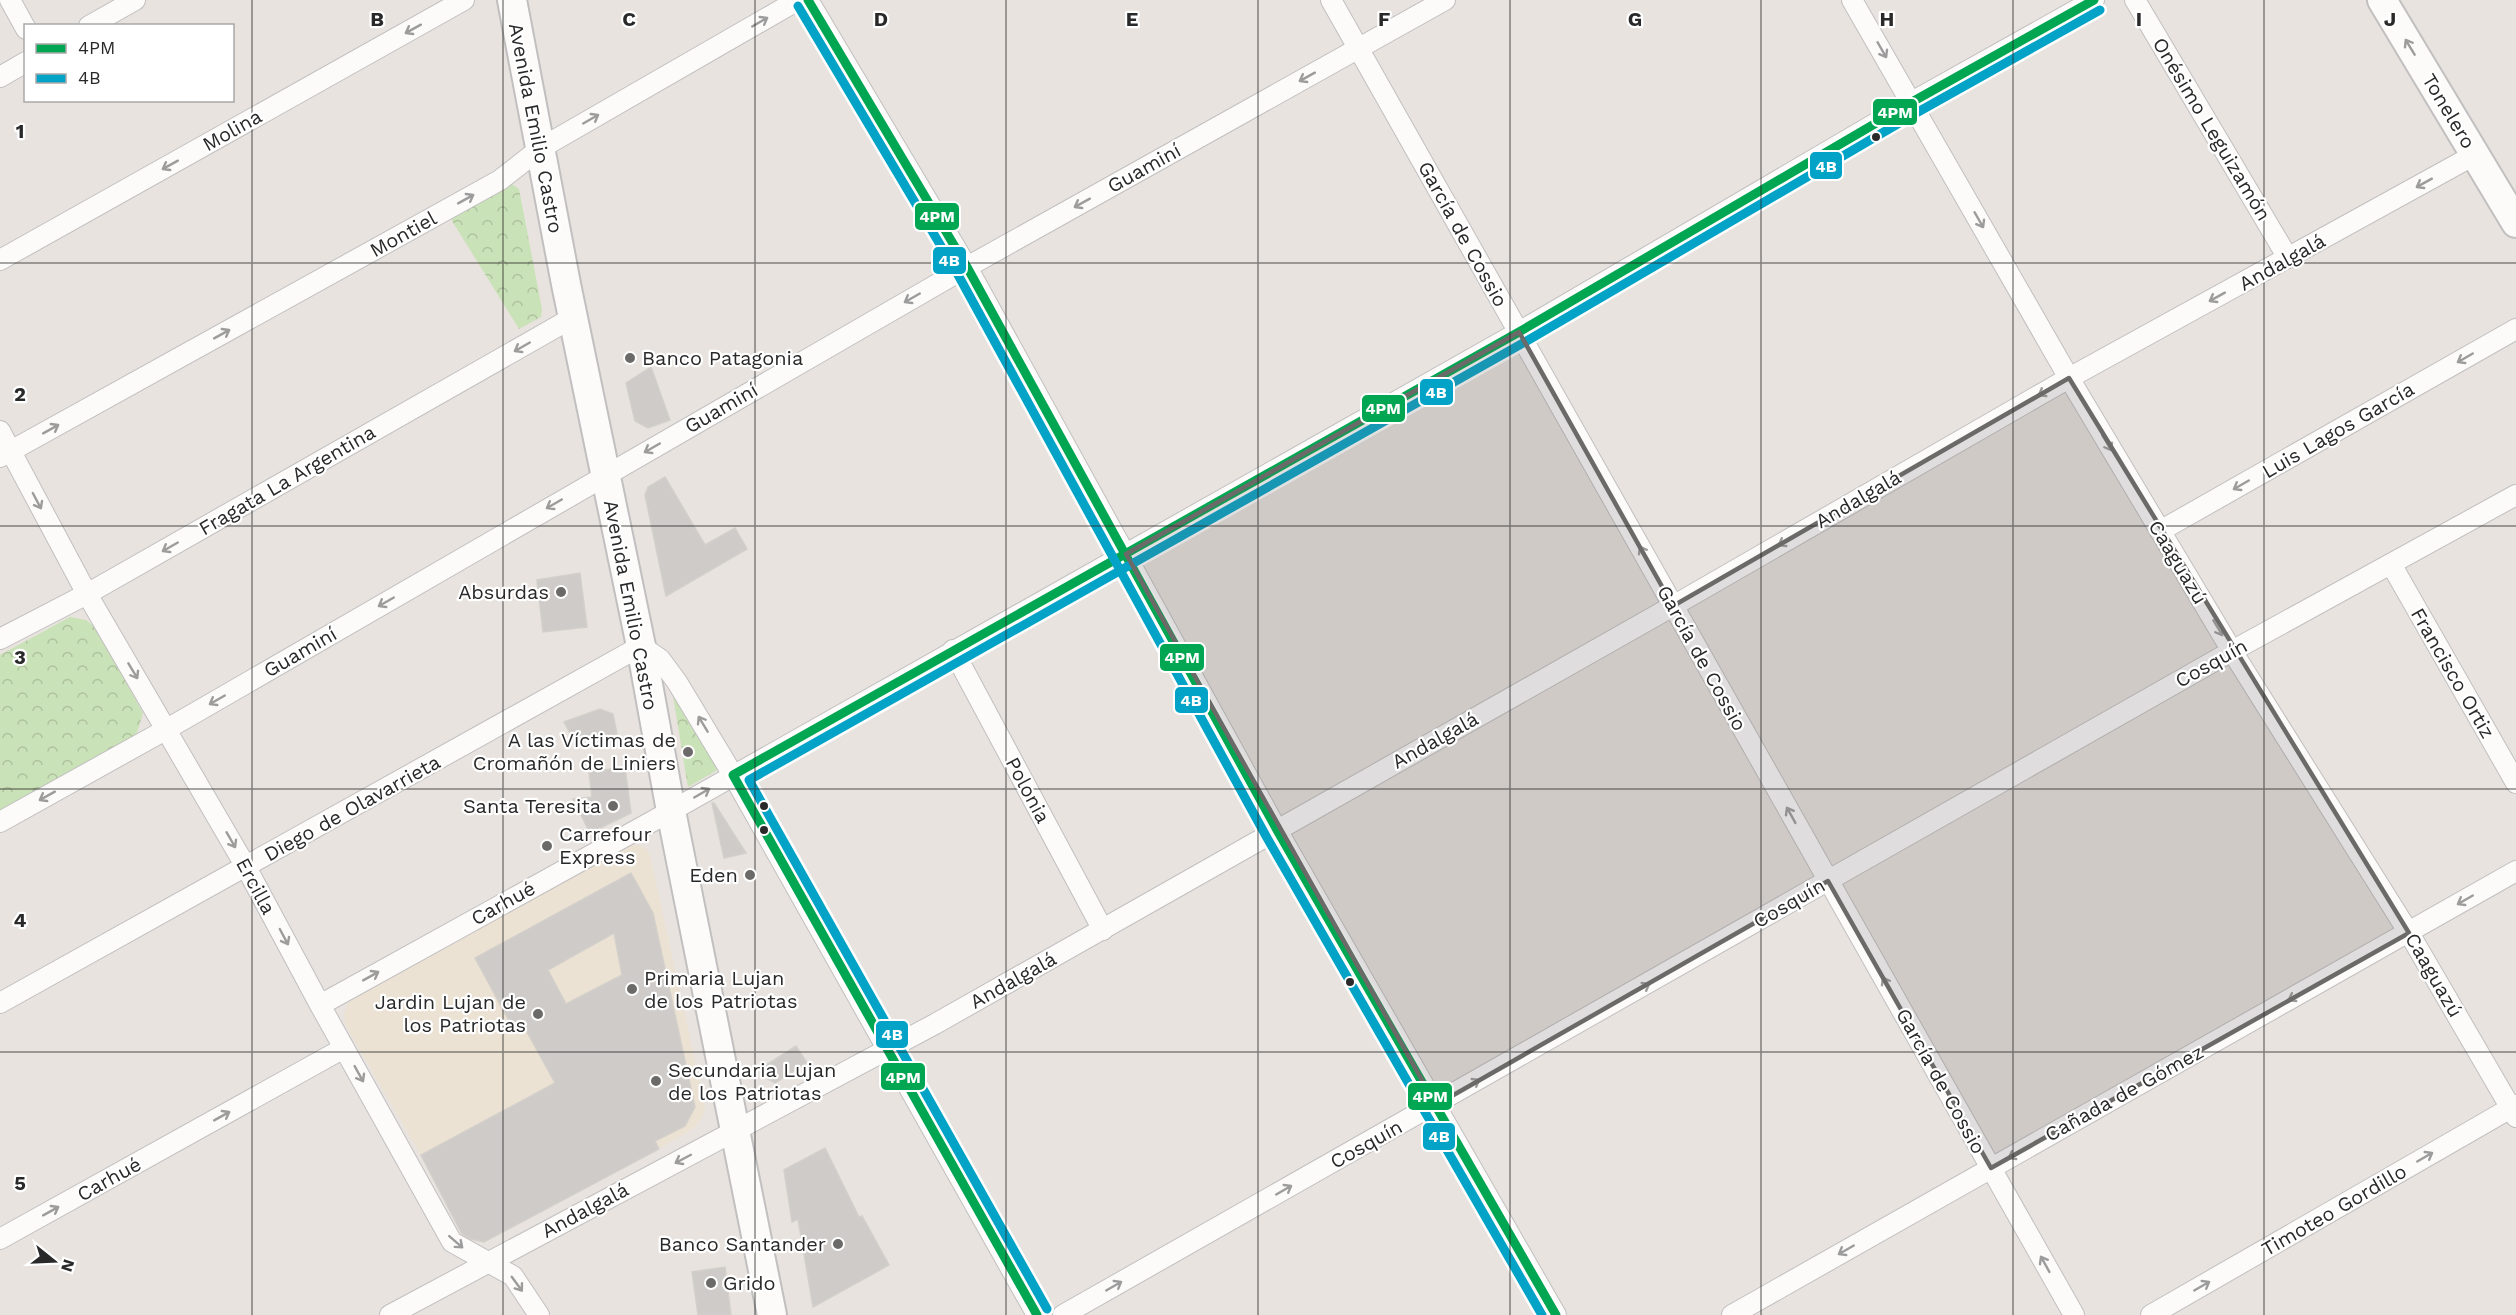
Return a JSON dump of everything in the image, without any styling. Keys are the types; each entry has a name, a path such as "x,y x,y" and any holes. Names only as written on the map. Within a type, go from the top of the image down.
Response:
{"main road":[{"name":"Avenida Emilio Castro","path":"512,0 572,318 641,646 671,811 771,1315"},
{"name":"Tonelero","path":"2382,0 2516,223"}],"street":[{"path":"10,0 24,25"},
{"path":"93,24 135,0"},
{"name":"Molina","path":"0,260 464,0"},
{"name":"Montiel","path":"5,454 500,180 541,148 798,0"},
{"path":"808,0 967,267 1276,830 1556,1315"},
{"name":"García de Cossio","path":"1331,0 2074,1315"},
{"name":"Guaminí","path":"0,822 167,729 967,267 1445,0"},
{"name":"Caaguazú","path":"1852,0 2069,378 2160,531 2232,651 2409,933 2514,1110"},
{"name":"Carhué","path":"320,1005 671,811 1519,332 1911,102 2094,0"},
{"name":"Onésimo Leguizamón","path":"2135,0 2289,258"},
{"path":"0,77 24,63"},
{"name":"Andalgalá","path":"390,1315 735,1131 1103,930 2069,378 2476,154"},
{"name":"Fragata La Argentina","path":"0,639 87,594 572,318"},
{"name":"Luis Lagos García","path":"2160,531 2516,329"},
{"name":"Ercilla","path":"0,431 5,454 246,867 452,1242 513,1276 539,1315"},
{"name":"Cosquín","path":"1063,1315 2232,651 2391,564 2514,502"},
{"name":"Francisco Ortiz","path":"2391,564 2516,783"},
{"path":"641,646 660,659 677,682 733,775 1037,1315"},
{"name":"Diego de Olavarrieta","path":"0,1003 641,646"},
{"name":"Polonia","path":"953,650 1103,930"},
{"name":"Cañada de Gómez","path":"1732,1315 2516,871"},
{"name":"Carhué","path":"0,1239 344,1048"},
{"name":"Timoteo Gordillo","path":"2151,1315 2514,1110"}],"highlighted area":[{"path":"1519,332 1673,606 2069,378 2409,933 1991,1168 1828,881 1436,1105 1126,554"}],"shaded area":[{"path":"629,845 646,848 650,855 705,1107 703,1116 695,1127 659,1149 609,1055 421,1155 346,1026 344,1014 349,1000"}],"green space":[{"path":"510,183 519,189 542,309 541,317 519,329 449,216"},
{"path":"70,617 86,620 96,628 143,713 136,736 0,811 0,655"},
{"path":"673,696 719,769 688,787"}],"building":[{"path":"651,367 670,420 648,428 635,421 626,383"},
{"path":"665,477 705,545 735,528 747,549 666,596 645,495 648,487"},
{"path":"580,573 587,627 543,632 537,580"},
{"path":"600,709 613,714 617,734 575,742 564,722"},
{"path":"625,767 631,813 590,833 573,799 592,797 589,772"},
{"path":"712,803 714,803 746,853 724,858"},
{"path":"631,873 653,913 695,1107 685,1126 655,1141 659,1149 484,1242 462,1234 421,1155 555,1083 522,1023 513,1028 475,958","holes":["614,933 622,975 566,1004 548,970"]},
{"path":"796,1046 807,1063 775,1083 766,1078 760,1069"},
{"path":"825,1148 859,1217 862,1216 889,1265 813,1307 798,1219 792,1222 784,1170"},
{"path":"725,1267 731,1315 698,1315 692,1272"}],"transit line":[{"name":"4PM","path":"808,0 967,267 1277,830 1556,1315"},
{"name":"4PM","path":"1037,1315 733,775 1519,332 1912,102 2094,0"},
{"name":"4B","path":"798,6 957,273 1266,836 1542,1315"},
{"name":"4B","path":"1047,1309 749,780 1525,342 1918,112 2100,10"}],"place":[{"name":"Banco Patagonia","path":"630,358"},
{"name":"Absurdas","path":"561,592"},
{"name":"A las Víctimas de Cromañón de Liniers","path":"688,752"},
{"name":"Santa Teresita","path":"613,806"},
{"name":"Carrefour Express","path":"547,846"},
{"name":"Eden","path":"750,875"},
{"name":"Primaria Lujan de los Patriotas","path":"632,989"},
{"name":"Jardin Lujan de los Patriotas","path":"538,1014"},
{"name":"Secundaria Lujan de los Patriotas","path":"656,1081"},
{"name":"Banco Santander","path":"838,1244"},
{"name":"Grido","path":"711,1283"}]}
